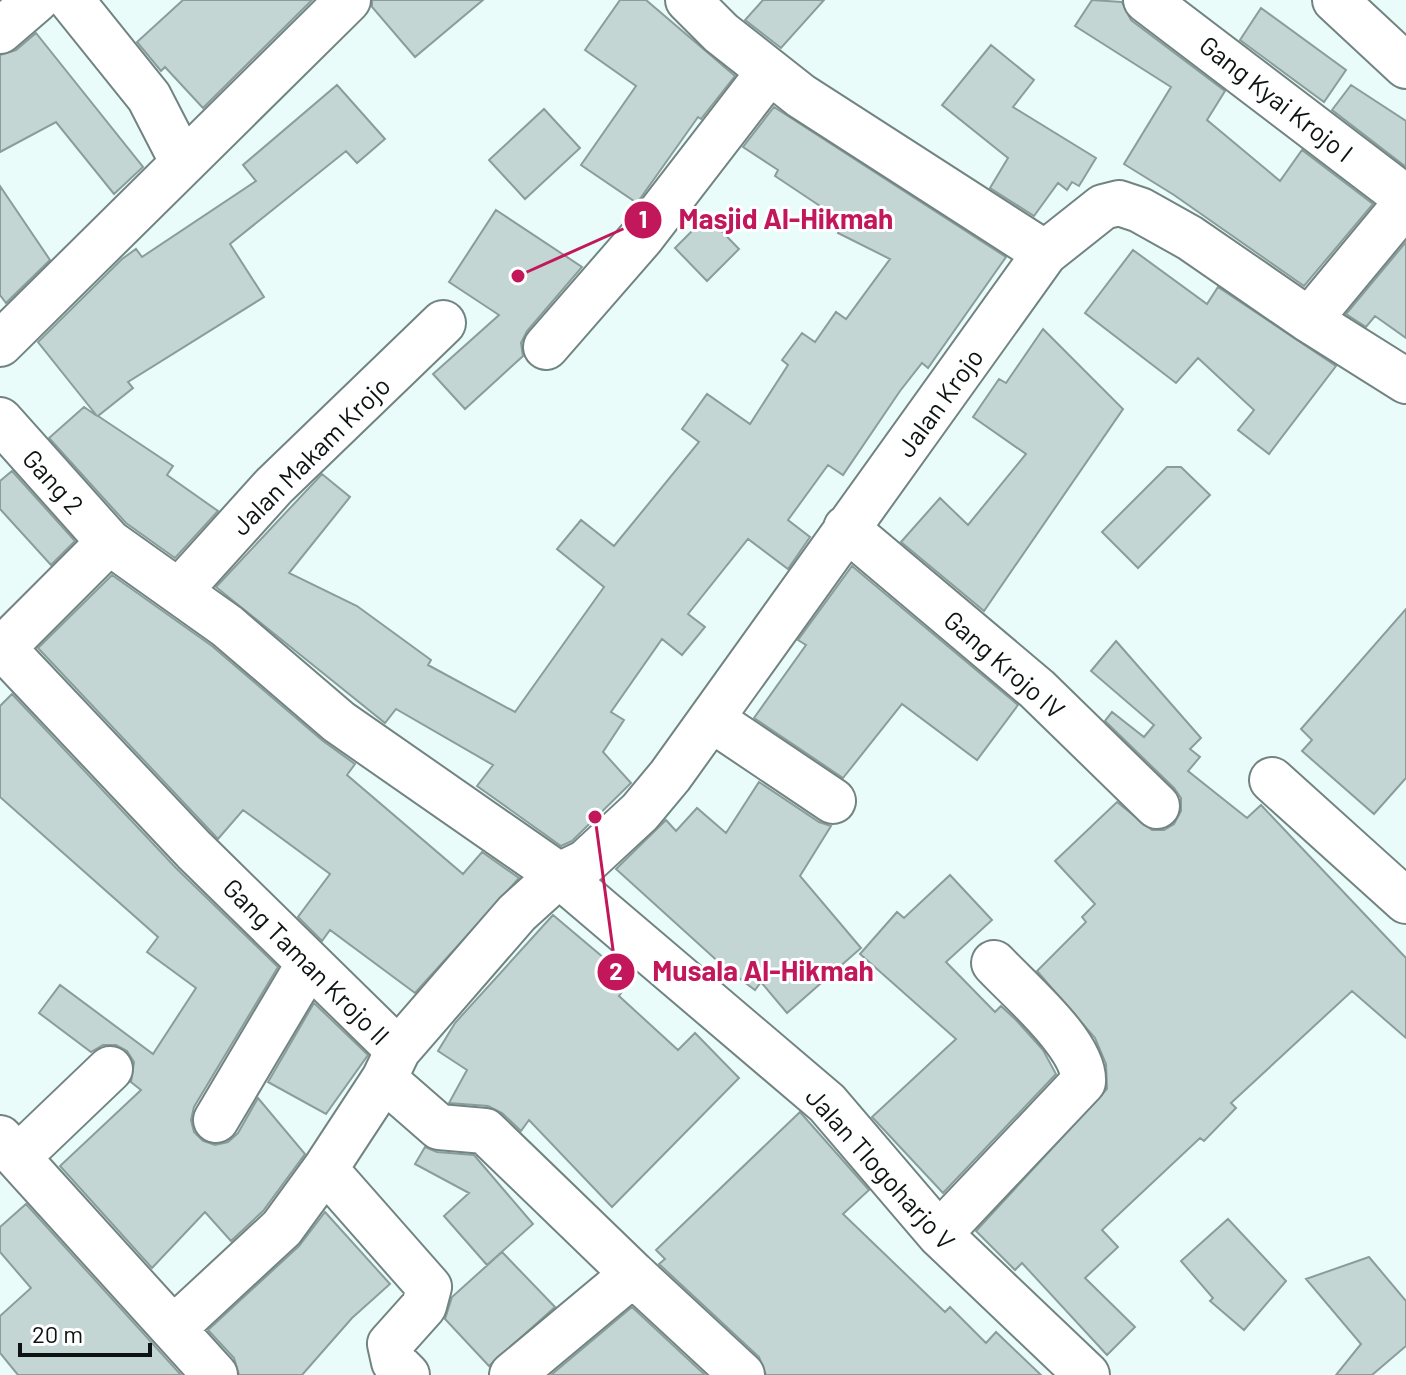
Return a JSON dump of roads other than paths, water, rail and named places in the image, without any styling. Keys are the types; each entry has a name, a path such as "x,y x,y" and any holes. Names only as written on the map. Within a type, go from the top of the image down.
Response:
{"street":[{"path":"0,31 36,0"},
{"path":"71,0 149,97 183,163"},
{"path":"0,344 348,0"},
{"path":"688,0 769,72 984,217 1045,253"},
{"name":"Gang Kyai Krojo I","path":"1146,0 1406,201"},
{"path":"1335,0 1406,66"},
{"path":"546,347 641,238 769,72"},
{"path":"1309,320 1406,201"},
{"name":"Jalan Krojo","path":"391,1065 517,913 559,875 586,862 640,812 711,719 1045,253 1103,207 1119,203 1165,222 1309,320 1406,381"},
{"name":"Jalan Makam Krojo","path":"180,590 274,486 443,323"},
{"name":"Jalan Tlogoharjo V","path":"0,420 109,542 180,590 339,722 559,875 827,1103 939,1234 1087,1375"},
{"name":"Gang Krojo IV","path":"846,528 1037,689 1157,806"},
{"path":"1,650 109,542"},
{"name":"Gang Taman Krojo II","path":"1,650 308,965 391,1065 325,1169 282,1228 174,1328"},
{"path":"711,719 833,801"},
{"path":"1272,780 1406,901"},
{"path":"939,1234 1083,1082 1080,1062 1067,1041 994,963"},
{"path":"216,1120 308,965"},
{"path":"391,1065 439,1127 485,1131 626,1280 742,1375"},
{"path":"110,1069 9,1148 215,1375"},
{"path":"325,1169 429,1287 424,1306 390,1344 394,1362 407,1375"},
{"path":"512,1375 626,1280"}],"place":[{"name":"Masjid Al-Hikmah","path":"518,276"},
{"name":"Musala Al-Hikmah","path":"595,817"}]}
